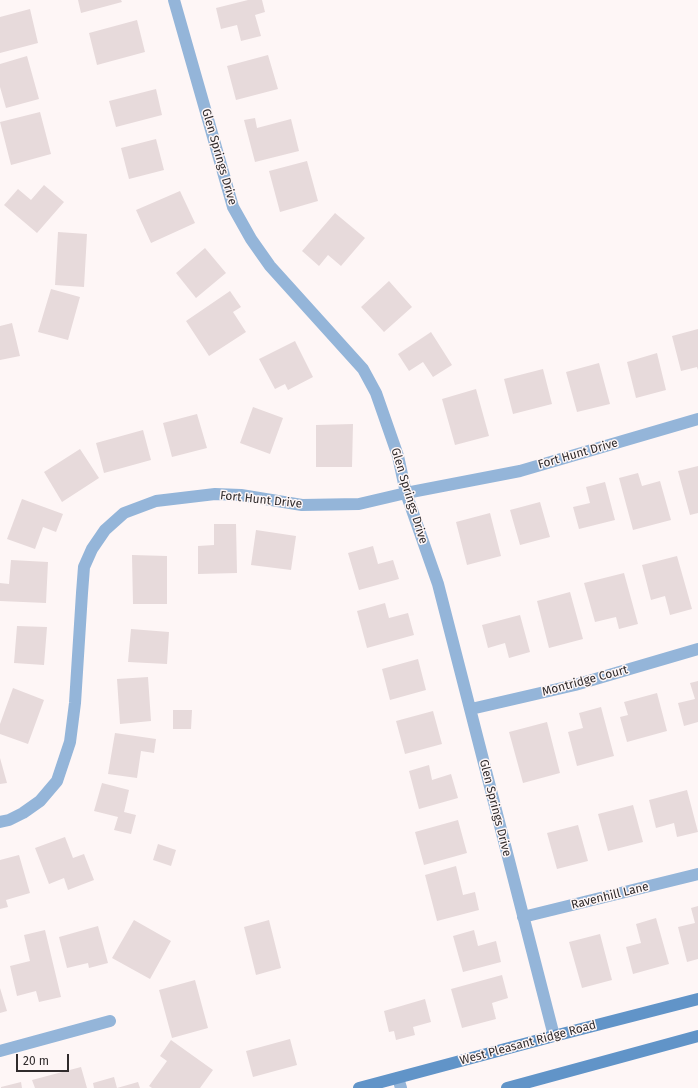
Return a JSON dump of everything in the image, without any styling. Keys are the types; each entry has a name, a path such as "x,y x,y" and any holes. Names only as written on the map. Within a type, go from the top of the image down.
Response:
{"main road":[{"name":"West Pleasant Ridge Road","path":"359,1088 400,1083 554,1036 698,999"},
{"path":"507,1088 698,1036"}],"street":[{"name":"Glen Springs Drive","path":"174,0 233,207 251,239 270,266 363,369 376,393 398,456 406,493 438,584 471,709 522,917 554,1036"},
{"name":"Fort Hunt Drive","path":"0,822 9,820 23,813 40,801 59,775 70,742 75,703 84,567 92,549 105,530 124,513 156,501 215,494 241,495 302,505 359,504 406,493 520,471 698,419"},
{"name":"Montridge Court","path":"471,709 575,686 698,650"},
{"name":"Ravenhill Lane","path":"522,917 698,874"},
{"path":"0,1051 110,1021"}],"building":[{"path":"78,0 121,0 122,2 81,13"},
{"path":"248,0 262,0 265,12 255,15 261,36 241,41 237,25 221,29 216,8"},
{"path":"30,9 38,43 0,53 0,17"},
{"path":"137,20 145,52 97,65 89,33"},
{"path":"268,55 278,89 236,100 227,66"},
{"path":"27,56 39,99 6,108 0,87 0,64"},
{"path":"156,89 162,115 116,127 109,101"},
{"path":"40,112 51,154 11,165 0,122"},
{"path":"255,118 257,128 291,119 299,151 255,162 244,120"},
{"path":"156,139 164,170 129,179 121,148"},
{"path":"307,161 318,201 280,212 269,171"},
{"path":"44,185 64,202 37,233 4,205 18,189 31,200"},
{"path":"180,191 195,223 151,243 136,210"},
{"path":"335,213 365,238 341,266 328,255 319,266 302,251"},
{"path":"58,232 87,234 84,287 55,285"},
{"path":"205,248 226,273 196,298 176,273"},
{"path":"389,281 412,307 384,332 361,307"},
{"path":"51,289 80,297 68,340 38,332"},
{"path":"230,291 241,307 233,312 246,332 209,356 186,321"},
{"path":"12,323 20,356 0,360 0,326"},
{"path":"698,329 698,370 697,367 681,371 672,336"},
{"path":"431,332 452,365 433,377 423,362 409,371 398,354"},
{"path":"295,341 313,377 288,390 285,384 275,389 259,359"},
{"path":"657,353 666,390 636,398 627,362"},
{"path":"599,363 610,404 577,412 566,372"},
{"path":"543,369 552,404 513,414 504,379"},
{"path":"476,389 489,436 455,445 442,399"},
{"path":"253,407 283,418 270,454 240,443"},
{"path":"197,414 207,448 172,457 163,423"},
{"path":"353,424 352,467 316,467 316,425"},
{"path":"143,430 151,460 104,473 96,443"},
{"path":"80,449 99,478 62,502 44,472"},
{"path":"698,466 698,513 690,515 678,471"},
{"path":"638,473 642,486 660,481 671,520 633,530 619,478"},
{"path":"605,482 615,520 579,529 573,507 590,503 586,487"},
{"path":"22,499 63,514 56,532 43,527 35,549 7,539"},
{"path":"540,502 550,537 520,545 510,510"},
{"path":"490,513 501,556 467,565 456,522"},
{"path":"214,524 236,524 237,573 198,574 198,546 214,545"},
{"path":"256,530 296,536 291,570 251,565"},
{"path":"373,546 378,564 393,560 399,579 359,590 348,553"},
{"path":"132,555 167,556 167,604 133,604"},
{"path":"677,556 692,609 670,615 665,596 651,600 642,565"},
{"path":"11,560 48,562 46,603 0,601 0,583 9,584"},
{"path":"624,573 638,624 619,629 616,617 595,622 584,583"},
{"path":"570,592 583,639 549,648 537,601"},
{"path":"385,603 389,618 408,613 414,635 367,648 357,611"},
{"path":"520,615 530,652 509,658 505,643 488,648 482,625"},
{"path":"17,626 47,627 44,665 14,663"},
{"path":"131,629 169,632 167,664 128,662"},
{"path":"418,659 426,690 390,700 382,669"},
{"path":"148,677 151,721 120,724 117,679"},
{"path":"698,681 698,722 684,726 678,703 695,699 690,683"},
{"path":"13,688 44,700 28,744 0,734 0,724"},
{"path":"657,693 667,731 627,742 620,717 628,715 624,702"},
{"path":"601,707 614,756 577,766 568,732 583,728 579,713"},
{"path":"173,710 192,710 191,729 173,729"},
{"path":"433,711 442,744 405,754 396,721"},
{"path":"547,722 560,773 523,783 509,732"},
{"path":"115,733 156,739 154,753 141,751 137,778 108,774"},
{"path":"0,758 7,783 0,784"},
{"path":"429,765 432,780 451,774 458,798 419,809 409,771"},
{"path":"102,783 129,790 124,812 136,815 131,834 114,830 118,817 94,811"},
{"path":"687,790 698,832 677,837 674,823 656,828 649,800"},
{"path":"633,805 643,842 608,851 598,814"},
{"path":"458,820 467,853 424,865 415,832"},
{"path":"578,825 588,861 557,869 547,833"},
{"path":"65,837 73,858 84,854 94,880 68,890 64,878 49,884 35,848"},
{"path":"158,844 176,850 171,866 153,860"},
{"path":"19,855 30,893 6,900 8,907 0,909 0,860"},
{"path":"456,866 463,895 475,892 479,910 437,921 425,875"},
{"path":"698,906 698,959 687,962 678,927 695,923 691,908"},
{"path":"656,918 669,964 633,974 626,947 641,943 636,924"},
{"path":"134,920 171,941 150,979 112,958"},
{"path":"269,920 281,968 256,975 244,927"},
{"path":"98,926 108,963 89,968 88,963 67,968 59,937"},
{"path":"45,930 61,997 39,1002 36,991 17,996 10,966 30,961 24,935"},
{"path":"474,930 478,946 496,941 501,962 463,972 453,936"},
{"path":"600,934 612,980 582,988 569,942"},
{"path":"502,975 508,998 492,1003 496,1019 462,1028 451,989"},
{"path":"195,980 208,1028 172,1038 159,990"},
{"path":"0,988 7,1011 0,1013"},
{"path":"425,999 431,1022 413,1027 415,1035 396,1040 394,1031 389,1032 384,1011"},
{"path":"290,1039 297,1065 253,1077 246,1051"},
{"path":"171,1040 213,1070 200,1088 152,1088 149,1086 167,1061 160,1056"},
{"path":"81,1067 87,1088 35,1088 32,1080"},
{"path":"114,1077 117,1088 94,1088 93,1083"},
{"path":"21,1082 22,1088 1,1088 1,1087"},
{"path":"138,1082 140,1088 117,1088"}]}
